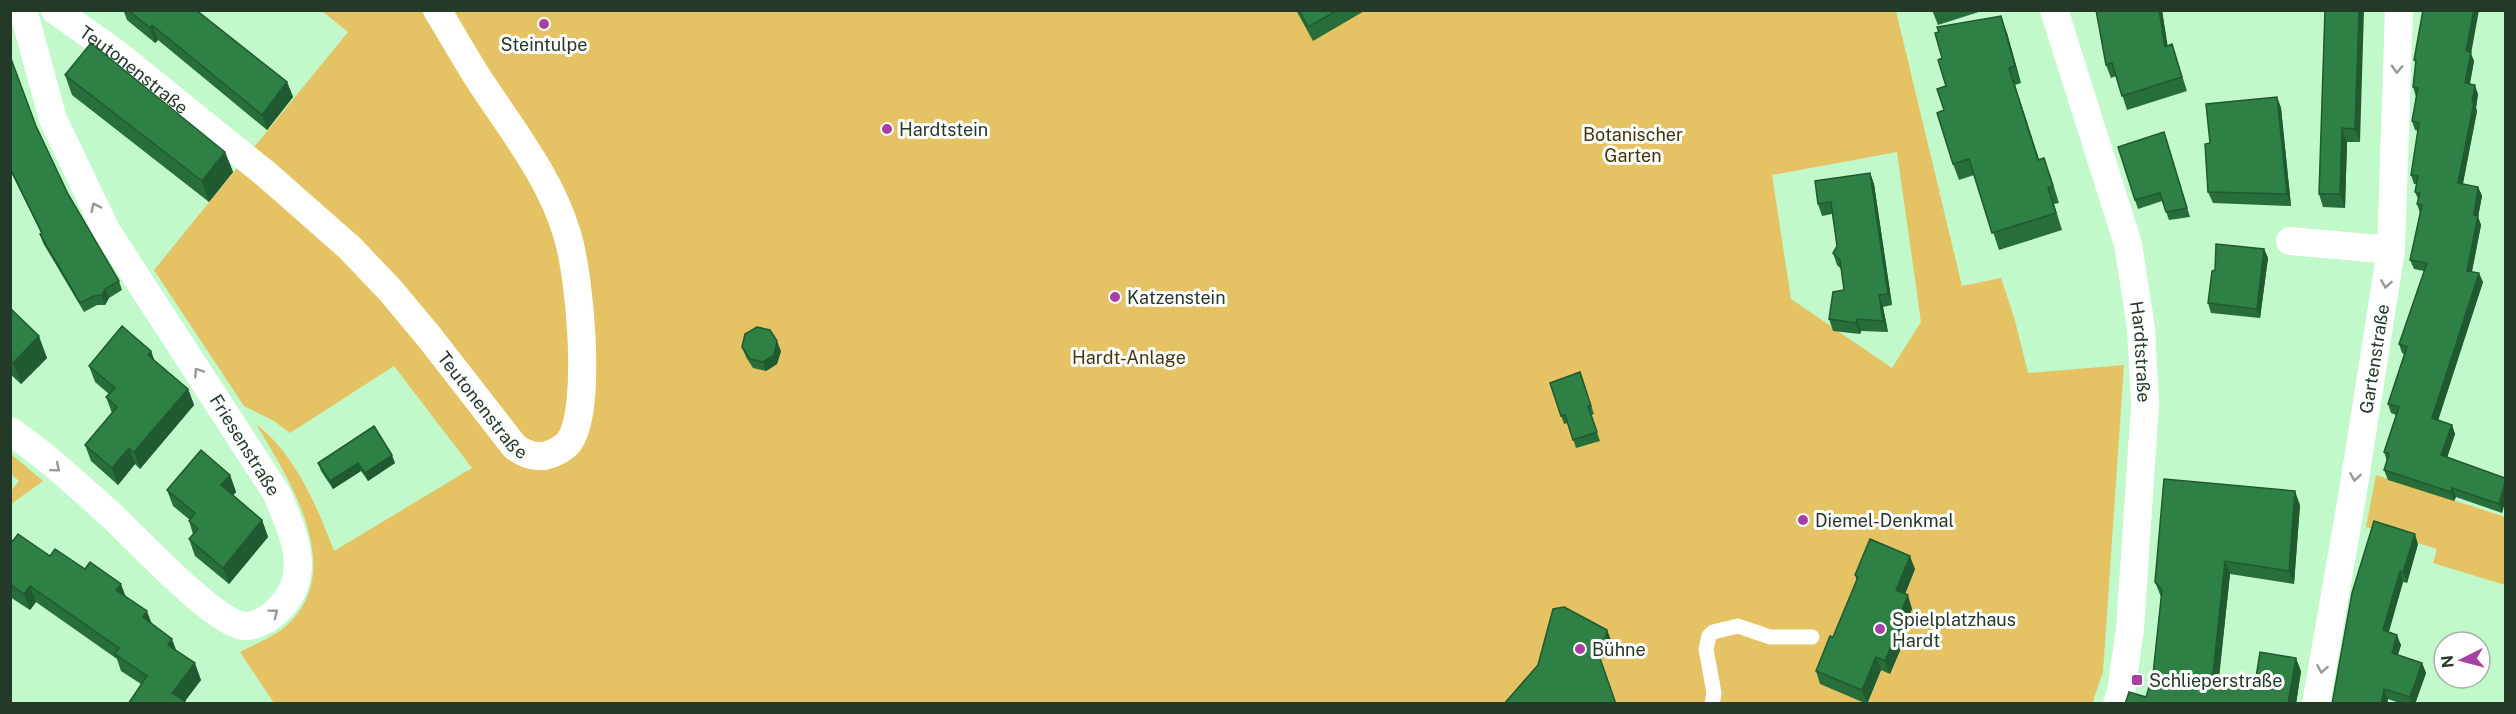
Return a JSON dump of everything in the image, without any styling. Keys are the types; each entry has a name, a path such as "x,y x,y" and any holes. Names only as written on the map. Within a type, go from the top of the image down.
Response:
{"street":[{"name":"Friesenstraße","path":"10,431 111,515 221,616 244,626 259,623 277,612 291,595 297,578 299,558 292,531 277,494 106,230 53,119 23,10"},
{"name":"Teutonenstraße","path":"55,10 117,54 267,175 350,248 390,290 430,338 514,446 523,453 545,456 561,450 572,439 580,396 580,319 567,235 551,194 531,155 479,79 437,10"},
{"name":"Hardtstraße","path":"2054,10 2128,244 2141,327 2144,417 2130,629 2121,692 2116,704"},
{"name":"Gartenstraße","path":"2316,704 2391,250 2399,10"},
{"path":"2290,241 2391,250"}],"lane":[{"path":"1713,698 1706,649 1709,636 1718,629 1738,626 1770,638 1812,637"}],"green space":[{"name":"Hardt-Anlage","path":"322,11 1896,11 1962,286 2001,278 2014,317 2028,373 2124,365 2103,672 2092,704 274,703 240,652 282,629 304,603 312,578 312,551 296,496 256,424 282,450 303,482 334,551 472,468 394,366 290,433 274,421 244,406 154,270 348,32","holes":["1897,152 1921,322 1892,368 1791,299 1772,175"]},
{"path":"11,454 43,481 11,504 11,491 19,481 11,474"},
{"path":"2376,475 2505,517 2505,585 2433,563 2437,549 2366,527"}],"building":[{"path":"128,10 196,10 287,82 262,115 152,25 150,28"},
{"path":"1299,10 1338,10 1308,27"},
{"path":"2096,10 2159,10 2165,47 2172,44 2182,77 2122,96 2112,63 2106,65"},
{"path":"2325,10 2359,10 2355,129 2342,128 2340,194 2319,194"},
{"path":"2423,10 2474,10 2466,51 2471,52 2465,83 2475,85 2472,102 2474,102 2458,183 2478,187 2474,215 2478,216 2467,271 2479,273 2432,418 2452,425 2441,455 2505,478 2499,504 2452,488 2451,492 2384,470 2389,454 2384,452 2399,407 2388,404 2407,347 2399,344 2427,263 2410,260 2422,205 2417,204 2420,193 2415,192 2418,176 2411,175 2419,123 2412,121 2418,88 2413,87 2416,60 2414,60"},
{"path":"2001,16 2015,66 2009,68 2038,160 2044,158 2053,186 2048,188 2056,213 1992,233 1969,159 1953,164 1937,113 1944,110 1937,89 1946,86 1938,60 1942,58 1935,33 1939,32 1937,27"},
{"path":"91,43 225,152 202,181 65,75"},
{"path":"10,56 36,126 68,194 119,281 105,289 102,295 80,303 40,234 42,233 10,168"},
{"path":"2277,97 2287,194 2208,192 2205,144 2210,143 2206,104"},
{"path":"2164,132 2187,208 2166,212 2160,193 2135,200 2118,147"},
{"path":"1870,173 1888,294 1879,295 1883,321 1857,319 1856,323 1829,319 1833,292 1844,290 1840,260 1833,253 1837,246 1831,202 1818,204 1815,181"},
{"path":"2216,244 2264,249 2257,309 2208,303 2212,271 2215,270"},
{"path":"10,308 39,336 13,363 10,360"},
{"path":"122,326 151,351 148,355 188,389 134,452 129,448 112,468 85,445 117,407 106,397 115,388 89,366"},
{"path":"757,327 770,330 777,341 774,355 763,362 750,359 742,347 745,334"},
{"path":"1580,372 1597,432 1573,440 1565,415 1561,416 1550,383"},
{"path":"374,426 392,455 365,473 358,463 330,481 318,463"},
{"path":"201,450 230,475 221,485 262,520 223,568 189,539 198,529 189,521 195,513 167,490"},
{"path":"2164,479 2295,491 2289,571 2225,561 2212,683 2254,690 2260,652 2296,658 2288,704 2125,704 2129,692 2146,697 2153,674 2162,590 2155,582"},
{"path":"2374,521 2415,534 2403,572 2400,571 2383,630 2397,635 2392,653 2422,663 2410,697 2384,689 2381,704 2332,704 2352,593"},
{"path":"18,534 50,556 55,549 85,569 90,562 121,584 116,590 147,611 143,617 172,639 168,645 195,663 172,693 185,701 183,704 128,704 147,676 115,654 119,648 30,586 24,594 10,584 10,539 13,541"},
{"name":"Spielplatzhaus Hardt","path":"1870,539 1910,556 1896,590 1908,595 1895,627 1899,628 1885,661 1876,657 1862,690 1816,671 1858,577 1855,575"},
{"path":"1564,607 1607,630 1604,643 1596,647 1616,704 1504,704 1538,665 1553,609"}],"place":[{"name":"Steintulpe","path":"544,24"},
{"name":"Hardtstein","path":"887,129"},
{"name":"Katzenstein","path":"1115,297"},
{"name":"Diemel-Denkmal","path":"1803,520"},
{"name":"Spielplatzhaus Hardt","path":"1880,629"},
{"name":"Bühne","path":"1580,649"},
{"name":"Schlieperstraße","path":"2137,680"}],"park label":[{"name":"Botanischer Garten","path":"1633,144"}]}
